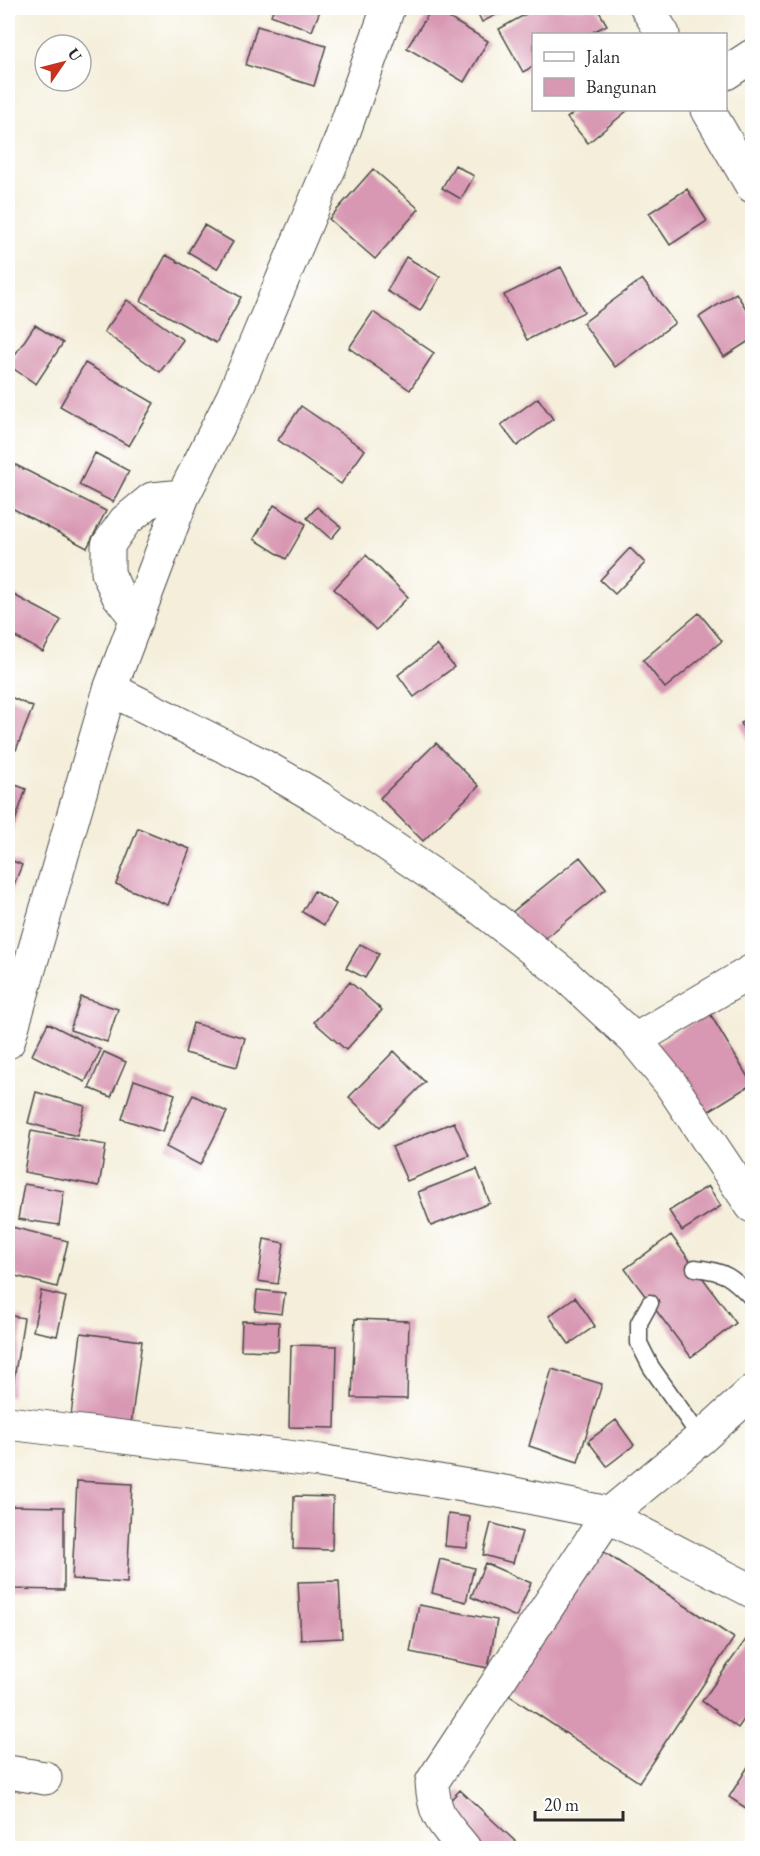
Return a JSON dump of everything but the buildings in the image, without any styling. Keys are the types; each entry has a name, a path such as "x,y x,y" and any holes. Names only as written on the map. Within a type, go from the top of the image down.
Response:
{"main road":[{"path":"8,1042 110,689 183,496 233,397 339,145 388,8"},
{"path":"648,8 662,33"},
{"path":"727,72 753,56"},
{"path":"709,111 753,186"},
{"path":"137,619 118,595 108,573 108,545 125,521 152,499 183,496"},
{"path":"110,689 260,764 319,798 474,903 564,974 635,1040 670,1083 753,1206"},
{"path":"635,1040 753,970"},
{"path":"464,1848 438,1816 433,1803 432,1782 608,1515 753,1392"},
{"path":"8,1424 321,1461 504,1492 598,1511 753,1591"},
{"path":"8,1772 45,1778"}],"lane":[{"path":"695,1268 716,1270 736,1281 753,1298"},
{"path":"650,1303 639,1323 639,1343 651,1368 701,1438"}]}
